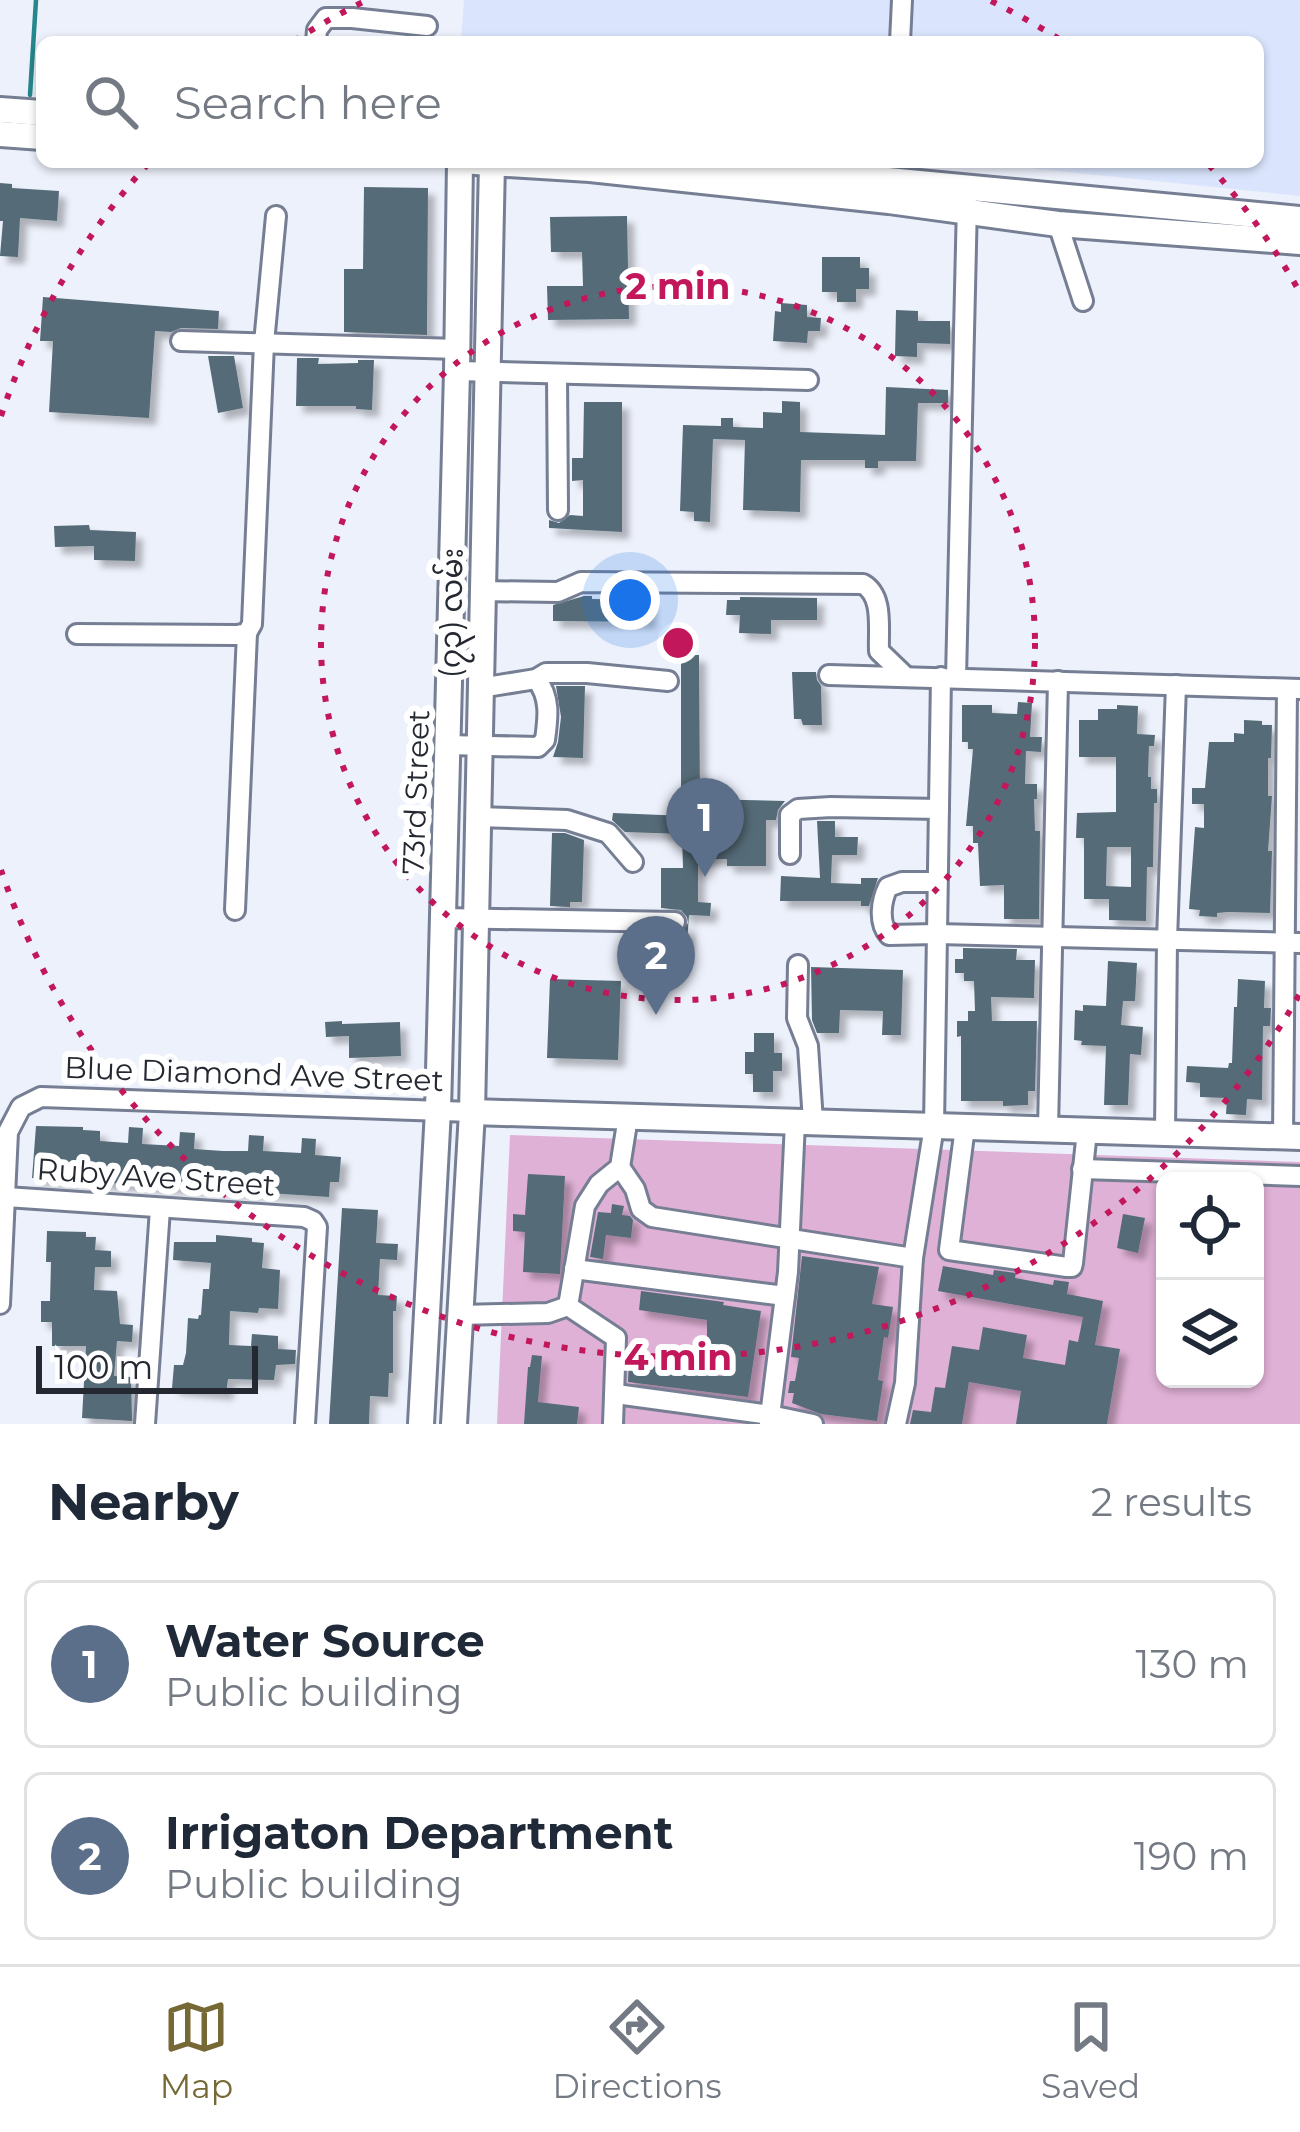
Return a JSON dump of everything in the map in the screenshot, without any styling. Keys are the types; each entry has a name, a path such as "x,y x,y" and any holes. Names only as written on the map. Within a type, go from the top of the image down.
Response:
{"main road":[{"path":"0,110 36,113"},
{"path":"0,134 36,137"},
{"name":"73rd Street","path":"421,1424 438,1110 460,168"},
{"name":"(၇၃) လမ်း","path":"454,1424 472,1112 492,168"},
{"path":"566,168 890,190"},
{"path":"738,168 890,190 1189,222 1300,242"},
{"path":"967,199 1058,224 1300,219"},
{"path":"472,1112 1292,1137"},
{"path":"428,1313 460,1316"}],"street":[{"path":"900,36 902,0"},
{"path":"316,36 326,19 427,26"},
{"path":"896,1424 905,1383 913,1258 934,1126 936,882 967,199"},
{"path":"235,910 263,343 277,216"},
{"path":"1058,224 1083,301"},
{"path":"181,341 263,343 458,360 486,373 808,380"},
{"path":"557,375 559,510"},
{"path":"482,591 558,592 581,581 863,584 876,597 879,651 904,676"},
{"path":"77,634 247,633"},
{"path":"480,688 546,674 668,681"},
{"path":"829,675 1293,689 1292,1137"},
{"path":"448,745 538,747 545,740 548,710 545,689 536,679"},
{"path":"1048,1130 1058,681"},
{"path":"1165,1133 1176,685"},
{"path":"790,854 790,815 798,809 939,809"},
{"path":"477,817 567,820 608,832 633,862"},
{"path":"936,882 888,887 883,897 883,929 889,935 1292,943"},
{"path":"443,918 675,922"},
{"path":"770,1420 804,1122 808,1046 797,1018 798,965"},
{"name":"Blue Diamond Ave Street","path":"0,1304 8,1132 21,1107 41,1097 472,1112"},
{"path":"568,1306 585,1206 599,1184 620,1167 628,1117"},
{"path":"965,1127 952,1251 1072,1267 1087,1131"},
{"path":"620,1167 635,1189 640,1209 652,1217 913,1258"},
{"path":"1082,1169 1300,1176"},
{"name":"Ruby Ave Street","path":"5,1198 304,1217 316,1224 304,1424"},
{"path":"146,1424 160,1209"},
{"path":"574,1269 785,1296"},
{"path":"460,1316 548,1313 568,1306"},
{"path":"568,1306 616,1338 613,1424"},
{"path":"616,1394 813,1424"}],"shaded area":[{"path":"464,0 1300,0 1300,196 1029,168 1264,168 1264,36 461,36"},
{"path":"510,1135 1300,1162 1300,1424 497,1424"}],"building":[{"path":"0,183 59,191 57,221 20,218 18,257 0,256"},
{"path":"364,187 428,188 427,335 344,332 344,269 363,269"},
{"path":"627,216 629,319 548,320 547,286 583,286 582,252 551,252 550,217"},
{"path":"822,257 860,257 860,268 869,268 869,289 856,289 856,302 837,302 837,292 822,292"},
{"path":"43,297 219,311 218,329 155,331 149,418 49,412 53,341 40,341"},
{"path":"781,303 807,305 807,317 821,318 820,331 808,331 807,343 773,341 775,311 781,312"},
{"path":"896,310 918,311 918,321 950,321 950,344 917,343 917,357 895,356"},
{"path":"208,356 234,356 243,408 218,413"},
{"path":"297,358 319,358 318,364 374,360 372,410 296,406"},
{"path":"886,387 948,390 948,403 918,403 916,461 878,461 878,468 865,468 865,460 801,460 800,512 743,510 745,440 713,439 710,522 694,521 694,512 680,511 683,425 721,426 721,418 733,418 733,427 763,428 763,412 782,413 782,401 800,402 800,432 885,435"},
{"path":"584,402 622,402 622,532 549,528 549,520 559,523 570,515 583,516 583,480 572,481 572,458 583,458"},
{"path":"89,525 90,530 136,532 135,561 94,560 94,546 55,547 54,526"},
{"path":"584,596 650,600 649,622 553,621 553,605"},
{"path":"817,598 817,620 771,620 771,634 739,633 740,615 726,615 727,600"},
{"path":"681,655 699,655 700,799 785,801 776,820 766,820 766,866 727,866 727,859 698,859 698,902 711,903 710,916 689,915 687,943 660,942 661,935 680,934 688,923 681,910 661,908 661,868 683,868 682,834 625,832 612,820 613,813 686,816 686,790 681,790"},
{"path":"792,672 816,672 822,725 803,725 801,719 794,719"},
{"path":"556,686 585,686 583,758 553,757 561,717"},
{"path":"1018,702 1032,703 1030,737 1042,737 1041,752 1026,751 1025,784 1037,784 1039,919 1004,919 1004,885 980,886 978,843 973,843 973,826 966,826 973,749 962,742 962,705 992,705 992,713 1017,714"},
{"path":"1117,705 1138,706 1137,734 1155,735 1154,746 1149,746 1148,777 1151,789 1157,789 1157,803 1153,867 1147,867 1146,921 1109,920 1109,899 1084,899 1084,838 1076,838 1077,813 1116,812 1116,757 1079,757 1079,720 1098,720 1098,709 1117,709","holes":["1107,847 1131,847 1131,887 1106,886"]},
{"path":"1244,720 1272,725 1268,758 1270,913 1199,916 1200,910 1189,909 1195,827 1204,828 1204,804 1192,804 1192,788 1205,788 1209,742 1234,742 1234,733 1244,734"},
{"path":"817,821 835,821 835,837 858,837 857,855 832,855 831,883 861,884 861,878 878,878 869,906 861,906 861,901 780,901 781,876 820,878"},
{"path":"552,833 584,840 582,902 570,902 570,907 550,906"},
{"path":"963,948 1017,949 1016,960 1035,960 1034,998 991,997 992,1021 1037,1021 1035,1091 1028,1091 1028,1105 961,1101 957,1021 968,1021 968,1011 975,1011 974,981 964,981 964,973 955,973 955,959 963,959"},
{"path":"1108,961 1137,963 1135,1001 1123,1001 1121,1025 1143,1027 1141,1055 1130,1054 1128,1105 1104,1105 1106,1046 1081,1045 1082,1041 1074,1040 1075,1010 1083,1011 1083,1005 1106,1006"},
{"path":"811,967 903,970 901,1035 882,1035 883,1011 840,1010 839,1033 817,1033 812,1020"},
{"path":"550,979 621,981 618,1060 547,1058"},
{"path":"1238,979 1265,981 1264,1008 1271,1008 1270,1026 1263,1026 1262,1100 1247,1099 1246,1115 1226,1114 1227,1098 1200,1097 1200,1083 1186,1082 1187,1066 1228,1068 1232,1063"},
{"path":"325,1022 400,1022 401,1056 349,1058 349,1036 326,1037"},
{"path":"754,1033 774,1033 774,1053 782,1053 782,1071 773,1071 773,1092 753,1092 753,1074 745,1074 745,1052 754,1052"},
{"path":"36,1126 83,1127 100,1131 100,1141 128,1143 129,1127 143,1128 142,1144 179,1146 180,1132 195,1133 194,1149 223,1151 248,1151 249,1135 264,1136 263,1151 301,1153 302,1138 316,1139 315,1155 341,1157 339,1182 330,1182 329,1197 32,1178"},
{"path":"528,1174 565,1176 560,1274 523,1272 525,1232 513,1231 513,1214 525,1215"},
{"path":"612,1204 624,1206 622,1215 633,1220 631,1238 606,1235 603,1259 590,1257 598,1212 611,1213"},
{"path":"342,1208 378,1210 376,1243 398,1244 397,1260 380,1259 378,1295 397,1296 393,1373 389,1373 388,1397 370,1396 369,1424 329,1424"},
{"path":"1123,1214 1145,1218 1138,1253 1117,1248"},
{"path":"47,1231 86,1232 86,1237 96,1237 95,1250 111,1251 111,1267 95,1267 94,1290 117,1291 120,1324 133,1325 132,1342 117,1341 114,1376 131,1377 132,1421 82,1418 86,1346 52,1346 52,1322 41,1322 41,1301 50,1301"},
{"path":"216,1235 264,1243 262,1268 280,1270 278,1309 230,1311 229,1345 251,1346 252,1334 278,1336 278,1349 296,1350 295,1364 276,1365 274,1380 228,1379 226,1393 172,1388 174,1365 183,1365 186,1353 188,1318 201,1315 211,1263 173,1260 174,1242 216,1242"},
{"path":"802,1256 879,1267 872,1304 893,1307 888,1338 884,1337 877,1421 821,1414 792,1403 794,1393 788,1393 799,1358 791,1357"},
{"path":"943,1266 993,1275 994,1270 1016,1273 1015,1278 1053,1285 1054,1280 1069,1282 1067,1294 1103,1301 1095,1345 1120,1349 1107,1424 1016,1424 1021,1391 969,1382 962,1424 910,1424 913,1410 931,1412 935,1387 945,1388 952,1346 979,1350 983,1327 1027,1335 1023,1358 1065,1365 1069,1340 1078,1342 1083,1317 938,1291"},
{"path":"641,1291 761,1311 748,1397 628,1382 629,1363 721,1376 725,1348 707,1348 707,1320 639,1310"},
{"path":"532,1355 542,1356 538,1402 579,1407 577,1424 524,1424"}],"waterway":[{"path":"30,95 36,0"}],"place":[{"name":"Water Source","path":"705,877"},
{"name":"Irrigaton Department","path":"656,1015"}]}
